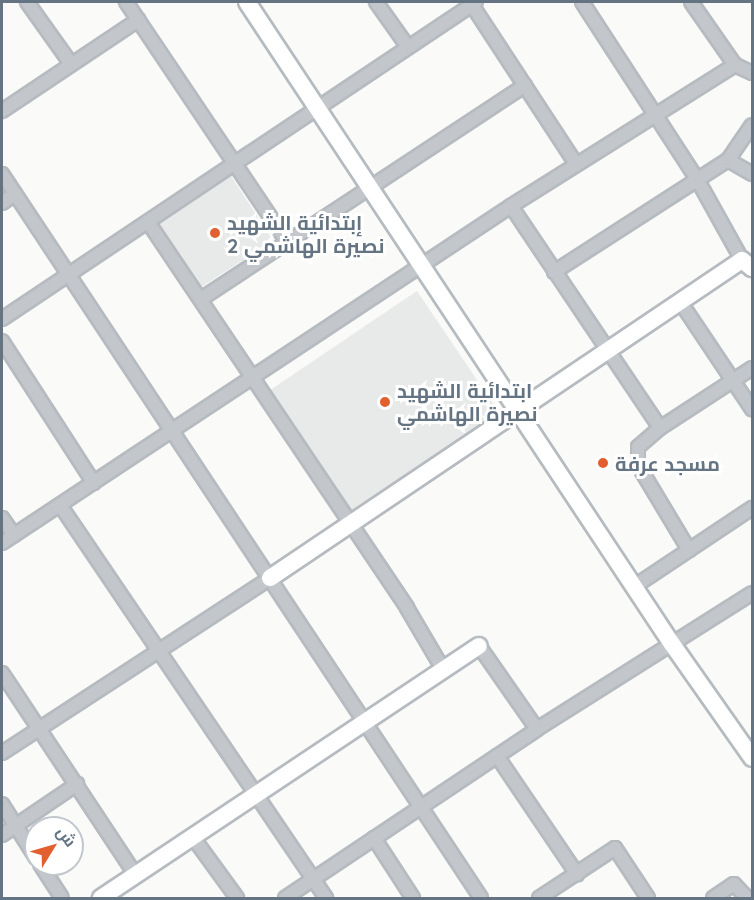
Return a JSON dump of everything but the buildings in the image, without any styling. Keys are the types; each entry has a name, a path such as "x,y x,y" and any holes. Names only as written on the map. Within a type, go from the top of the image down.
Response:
{"street":[{"path":"27,2 71,64"},
{"path":"126,2 287,242"},
{"path":"247,2 520,410 672,644 745,742 753,758"},
{"path":"376,2 408,47"},
{"path":"2,319 473,2 576,164"},
{"path":"2,753 351,525 681,303 747,264 656,112 582,2"},
{"path":"691,2 735,65 753,73"},
{"path":"2,111 138,20"},
{"path":"2,543 253,380 511,206 656,112 735,65"},
{"path":"201,299 525,85"},
{"path":"554,272 728,160 753,125"},
{"path":"728,160 753,174"},
{"path":"2,174 481,898"},
{"path":"2,203 15,194"},
{"path":"511,206 660,428"},
{"path":"148,222 351,525 443,669"},
{"path":"681,303 753,409"},
{"path":"2,341 94,483"},
{"path":"689,550 636,457 643,441 660,428 753,368"},
{"path":"60,505 326,898"},
{"path":"635,586 753,508"},
{"path":"2,518 14,535"},
{"path":"285,898 537,729 753,593"},
{"path":"100,898 479,646 537,729"},
{"path":"2,673 135,874"},
{"path":"497,756 577,873"},
{"path":"2,835 77,784"},
{"path":"2,804 24,839"},
{"path":"192,836 237,898"},
{"path":"374,838 413,898"},
{"path":"539,898 615,848 648,898"},
{"path":"48,876 62,898"},
{"path":"713,898 735,884 747,898"}],"shaded area":[{"name":"إبتدائية الشهيد نصيرة الهاشمي 2","path":"231,176 273,241 198,289 156,224"},
{"name":"ابتدائية الشهيد نصيرة الهاشمي","path":"417,291 500,414 352,513 269,391"}],"place":[{"name":"إبتدائية الشهيد نصيرة الهاشمي 2","path":"215,233"},
{"name":"ابتدائية الشهيد نصيرة الهاشمي","path":"385,402"},
{"name":"مسجد عرفة","path":"603,463"}]}
